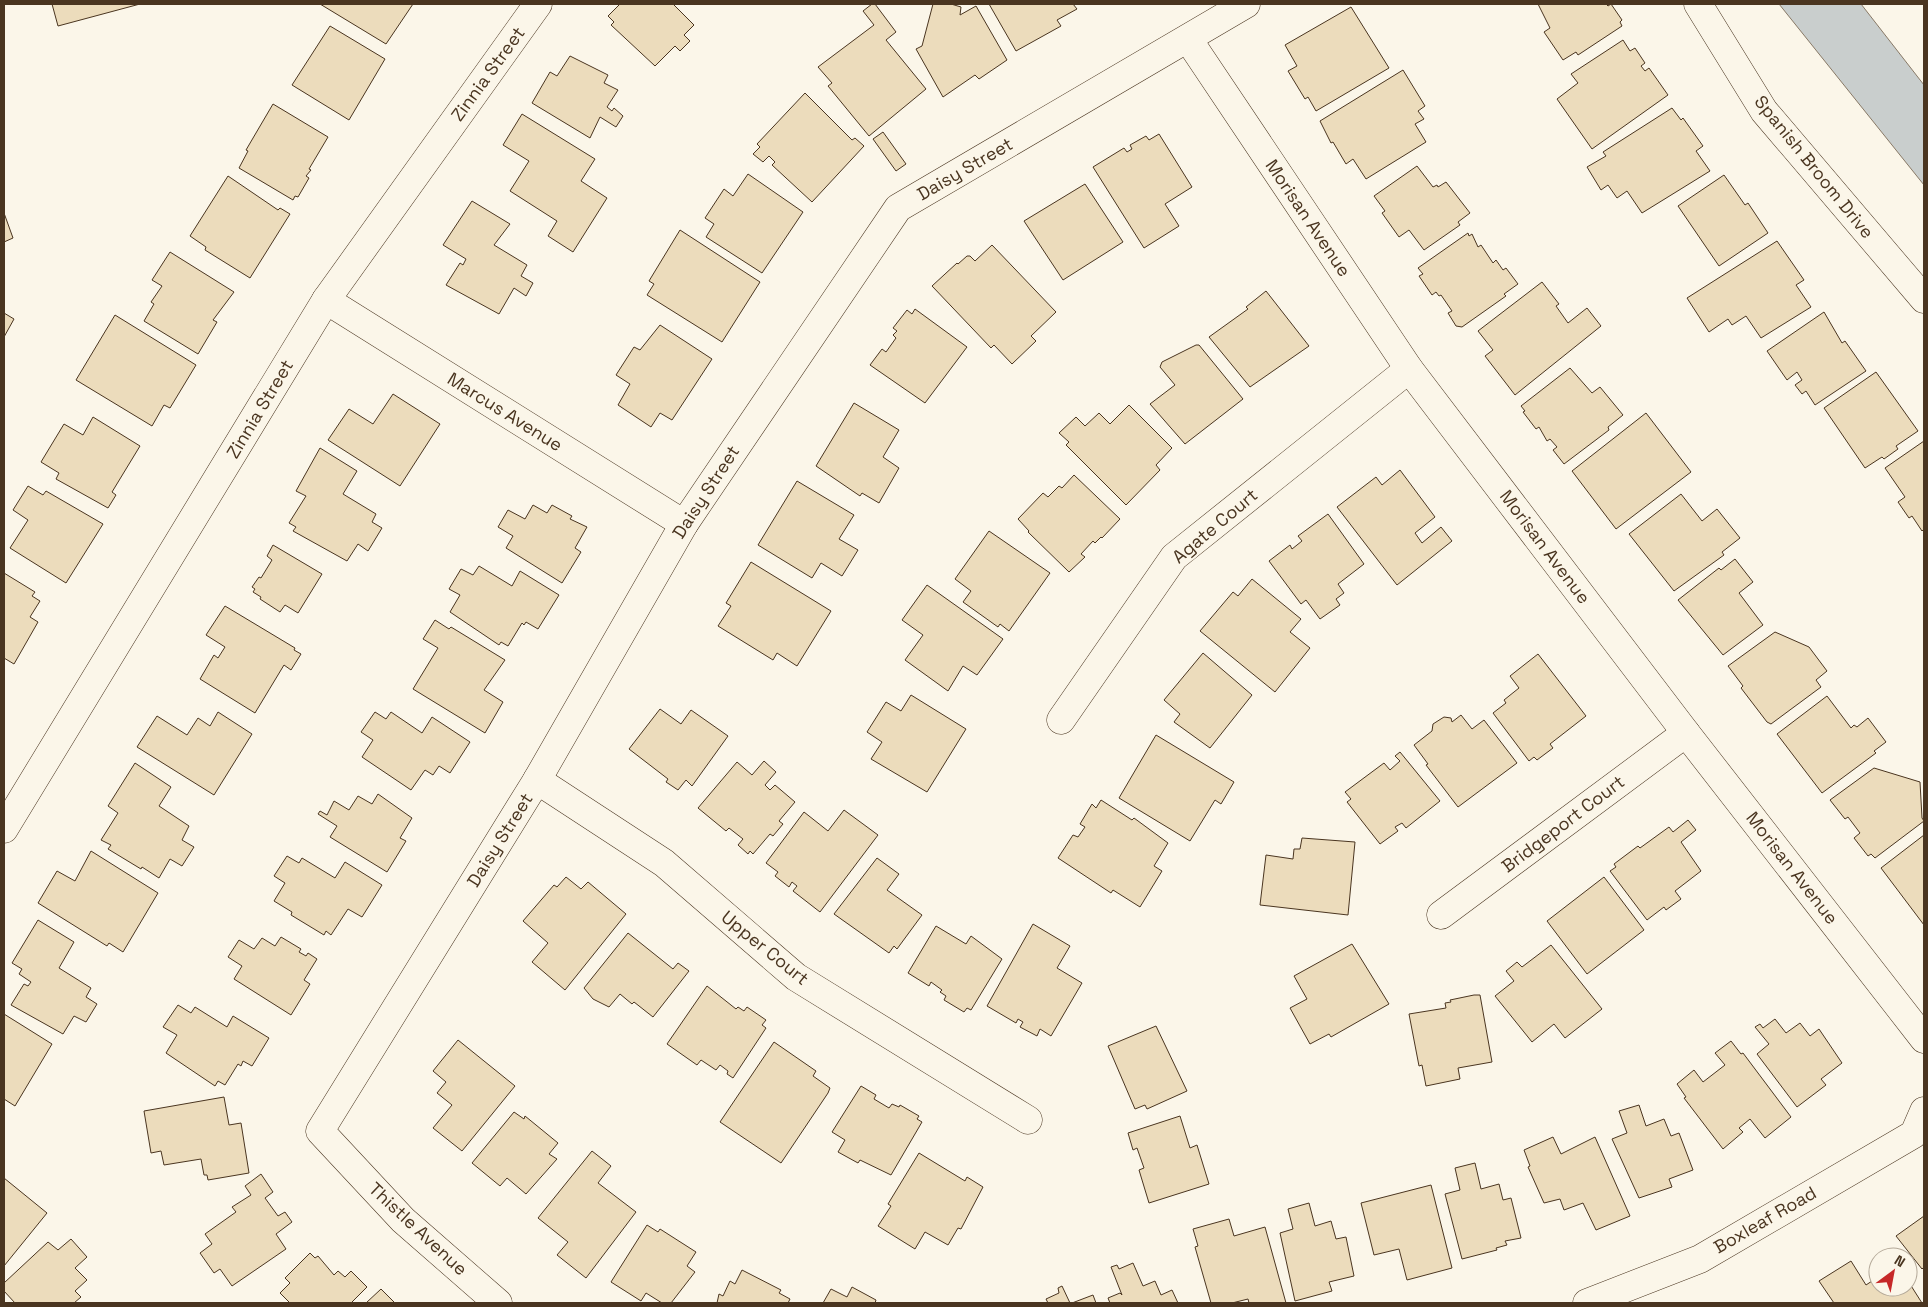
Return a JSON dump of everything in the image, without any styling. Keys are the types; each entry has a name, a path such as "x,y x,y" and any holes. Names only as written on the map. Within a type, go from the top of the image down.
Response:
{"street":[{"name":"Zinnia Street","path":"4,828 326,300 538,4"},
{"name":"Daisy Street","path":"320,1130 537,780 684,524 898,208 1246,4"},
{"name":"Spanish Broom Drive","path":"1698,4 1764,111 1924,299"},
{"name":"Morisan Avenue","path":"1188,39 1409,369 1686,733 1924,1039"},
{"name":"Marcus Avenue","path":"326,300 684,524"},
{"name":"Agate Court","path":"1061,720 1174,557 1409,369"},
{"name":"Bridgeport Court","path":"1441,915 1686,733"},
{"name":"Upper Court","path":"537,780 664,863 796,977 1028,1120"},
{"name":"Boxleaf Road","path":"1587,1303 1700,1258 1914,1134 1924,1111"},
{"name":"Thistle Avenue","path":"320,1130 403,1220 498,1303"}],"shaded area":[{"path":"1779,4 1861,4 1924,85 1924,185"}],"building":[{"path":"52,4 140,4 58,26"},
{"path":"320,4 413,4 386,44"},
{"path":"620,4 673,4 694,25 684,35 690,41 680,51 675,46 655,66 611,25 614,22 608,16"},
{"path":"872,4 875,4 896,32 886,40 926,89 869,136 828,86 832,83 818,67 874,25 863,11"},
{"path":"933,4 951,4 961,7 960,15 976,6 1007,60 979,79 975,75 943,97 916,49 922,46"},
{"path":"989,4 1073,4 1077,9 1057,20 1061,26 1016,51"},
{"path":"1538,4 1606,4 1608,6 1611,4 1622,20 1620,22 1622,26 1578,55 1576,52 1563,60 1544,32 1550,28"},
{"path":"1351,7 1389,68 1316,111 1308,97 1305,99 1288,71 1297,66 1285,45"},
{"path":"330,26 385,59 349,120 292,85"},
{"path":"1623,40 1630,51 1635,48 1645,63 1641,66 1645,71 1649,68 1668,95 1592,149 1557,99 1578,83 1571,74"},
{"path":"570,56 608,75 604,83 618,90 607,107 612,111 614,108 623,116 616,127 600,117 590,138 532,103 550,72 557,76"},
{"path":"1403,70 1425,106 1418,111 1424,119 1415,124 1426,142 1366,179 1353,159 1346,164 1333,142 1331,143 1320,121"},
{"path":"805,93 852,140 855,138 864,146 812,202 772,165 775,162 769,156 763,162 753,154 760,147 757,144"},
{"path":"273,104 328,137 309,169 311,170 306,176 309,178 298,197 295,196 293,200 239,168 248,151 246,150"},
{"path":"1672,108 1681,120 1683,118 1703,146 1696,151 1710,171 1642,213 1627,191 1617,198 1608,185 1601,190 1587,167 1606,156 1603,152"},
{"path":"522,114 595,159 581,181 607,198 573,252 548,236 557,221 510,191 529,161 503,145"},
{"path":"883,132 906,164 896,171 873,139"},
{"path":"1159,134 1192,187 1165,204 1179,226 1144,248 1093,167 1124,148 1127,152 1132,149 1130,145 1146,136 1149,140"},
{"path":"1417,166 1433,187 1437,185 1438,187 1446,182 1470,213 1458,222 1460,225 1424,250 1409,230 1399,237 1382,213 1385,211 1374,196"},
{"path":"748,174 803,212 762,273 706,237 714,224 705,218 724,189 733,196"},
{"path":"1724,175 1745,205 1748,203 1768,233 1719,266 1678,206"},
{"path":"228,176 278,210 280,208 290,214 250,278 205,250 206,247 190,236"},
{"path":"1085,184 1123,242 1063,280 1024,221"},
{"path":"472,201 510,224 494,245 527,265 521,276 533,283 526,296 514,288 499,314 446,285 460,263 463,265 466,259 443,245"},
{"path":"4,213 13,238 4,242"},
{"path":"680,230 760,282 722,342 647,295 654,284 649,281"},
{"path":"1468,233 1469,236 1472,234 1478,247 1481,245 1493,263 1496,260 1503,270 1506,268 1518,284 1504,294 1506,296 1462,327 1456,326 1448,313 1452,311 1441,295 1439,296 1436,292 1432,295 1419,276 1423,274 1418,268"},
{"path":"1777,241 1804,280 1796,285 1811,307 1761,338 1746,316 1732,325 1728,319 1709,332 1687,298"},
{"path":"992,245 1056,312 1031,336 1036,341 1012,364 994,345 991,348 932,286 967,256 970,256 975,261"},
{"path":"170,252 234,292 213,320 217,322 198,354 144,321 154,304 151,302 162,286 152,280"},
{"path":"1542,282 1559,304 1556,306 1568,323 1587,308 1601,326 1515,395 1485,356 1493,350 1478,331"},
{"path":"1266,291 1309,346 1250,387 1209,337 1248,309 1246,307"},
{"path":"915,309 967,347 925,403 870,365 882,349 886,352 896,338 893,335 897,331 893,328 907,310 912,314"},
{"path":"1824,312 1842,343 1845,341 1866,371 1815,405 1806,391 1802,394 1795,385 1802,380 1797,372 1787,380 1767,351"},
{"path":"4,313 14,319 4,337"},
{"path":"115,315 196,365 170,408 164,405 152,426 76,380"},
{"path":"660,325 712,359 672,420 660,413 651,427 618,405 630,384 616,375 634,347 640,350"},
{"path":"1199,345 1243,399 1185,444 1150,404 1175,385 1160,367 1162,362"},
{"path":"1570,368 1592,393 1600,387 1623,415 1608,427 1609,430 1564,464 1553,450 1557,447 1550,439 1547,441 1539,427 1536,429 1523,412 1525,411 1521,406"},
{"path":"1876,372 1918,431 1896,446 1898,449 1884,459 1882,457 1865,468 1824,408"},
{"path":"393,394 440,424 400,486 328,440 349,409 373,424"},
{"path":"854,403 899,430 883,457 899,468 879,503 862,493 860,496 816,466"},
{"path":"1129,405 1172,448 1156,465 1160,470 1126,505 1066,445 1069,442 1059,433 1076,417 1085,426 1099,413 1110,424"},
{"path":"1646,413 1691,472 1616,529 1572,471"},
{"path":"93,417 140,446 112,492 116,495 108,508 56,479 59,473 41,462 64,424 83,435"},
{"path":"1924,441 1924,529 1922,531 1912,516 1909,518 1898,502 1905,497 1885,468"},
{"path":"320,448 357,471 343,494 376,514 372,522 382,528 368,551 358,544 347,561 293,531 296,527 289,523 306,496 296,491"},
{"path":"1400,470 1435,517 1415,533 1422,543 1441,527 1452,541 1397,585 1337,507 1376,477 1382,485"},
{"path":"1074,475 1120,519 1102,538 1095,543 1093,541 1081,554 1085,557 1069,572 1028,532 1018,519 1043,493 1048,497 1059,486 1062,488"},
{"path":"797,481 854,515 839,539 858,550 842,576 821,563 812,578 758,545"},
{"path":"28,486 43,495 46,491 103,524 66,583 10,548 28,520 13,510"},
{"path":"1681,494 1702,521 1717,509 1740,538 1722,552 1724,555 1674,591 1629,534"},
{"path":"533,505 547,513 552,505 572,516 570,519 587,527 575,548 581,552 562,583 506,548 513,536 498,527 508,510 525,519"},
{"path":"1328,514 1364,564 1338,584 1344,593 1336,599 1340,605 1320,619 1306,600 1301,604 1269,561 1290,545 1292,549 1302,541 1298,536"},
{"path":"989,531 1050,573 1009,631 1000,624 998,627 963,602 971,591 955,579"},
{"path":"273,545 322,574 298,613 285,605 280,612 253,592 255,589 252,587 259,577 261,578 272,560 267,556"},
{"path":"1735,559 1753,582 1739,593 1763,625 1723,655 1678,600 1719,568 1721,570"},
{"path":"751,562 831,611 797,666 777,653 773,660 718,626 731,606 726,603"},
{"path":"479,566 512,586 520,571 559,595 538,629 526,622 524,625 522,623 508,646 501,642 499,645 450,612 460,595 449,589 461,569 473,575"},
{"path":"4,573 35,592 32,596 40,601 30,617 38,622 14,664 4,658"},
{"path":"1252,579 1301,619 1290,632 1310,648 1275,692 1200,631 1233,592 1238,596"},
{"path":"927,585 1003,639 977,675 963,666 948,691 905,660 923,635 902,620"},
{"path":"225,606 295,648 294,650 301,654 291,670 284,665 255,713 200,679 214,655 218,658 225,647 206,635"},
{"path":"435,620 449,629 451,627 505,660 484,690 503,702 485,733 413,689 438,648 423,639"},
{"path":"1775,632 1809,647 1827,671 1816,680 1821,687 1771,724 1767,722 1741,688 1743,686 1728,666"},
{"path":"1203,653 1252,695 1210,748 1174,722 1180,714 1164,700"},
{"path":"1538,654 1586,716 1550,744 1553,748 1537,760 1534,757 1529,761 1493,713 1506,703 1504,700 1519,688 1510,676"},
{"path":"911,695 966,729 927,792 871,759 882,742 867,732 886,702 901,711"},
{"path":"1827,696 1851,728 1854,725 1857,727 1868,718 1886,742 1874,751 1876,753 1822,793 1777,734"},
{"path":"660,709 681,724 691,710 728,736 692,786 686,780 678,790 666,782 668,779 629,749"},
{"path":"218,712 252,734 214,795 137,747 157,716 187,735 198,718 210,726"},
{"path":"375,712 386,719 391,712 422,733 432,717 470,742 450,773 439,766 433,775 425,770 411,790 362,757 373,740 361,732"},
{"path":"1461,715 1472,729 1484,720 1517,763 1458,807 1426,765 1428,764 1414,745 1432,731 1433,724 1444,717 1451,718 1452,722"},
{"path":"1156,735 1234,782 1221,804 1215,800 1190,841 1119,798"},
{"path":"1400,752 1440,801 1406,828 1402,823 1395,827 1398,831 1380,844 1347,802 1351,799 1345,792 1384,763 1390,770 1400,761 1395,756"},
{"path":"764,761 776,772 765,785 770,790 775,785 795,802 779,821 783,824 773,836 770,834 753,854 750,851 748,854 738,845 743,839 729,828 726,831 698,808 737,762 752,775"},
{"path":"135,763 171,787 159,806 189,826 182,840 194,847 182,866 170,859 159,878 108,849 111,845 101,840 118,813 108,806"},
{"path":"1874,768 1920,782 1922,818 1924,821 1875,858 1871,854 1868,856 1854,838 1860,833 1848,817 1845,819 1830,800"},
{"path":"378,794 412,818 400,838 406,841 387,872 330,837 337,826 318,814 320,811 327,815 334,801 349,810 358,796 372,804"},
{"path":"1101,800 1132,820 1134,818 1168,843 1154,866 1162,871 1140,907 1113,890 1111,893 1058,858 1073,835 1078,837 1085,827 1080,824 1092,804 1096,808"},
{"path":"844,810 878,835 820,912 793,891 797,886 792,882 789,887 775,876 778,872 766,863 804,812 828,831"},
{"path":"1688,820 1696,830 1681,842 1701,871 1675,891 1681,899 1666,910 1664,907 1647,920 1610,871 1616,867 1614,864 1638,846 1640,848 1669,827 1673,832"},
{"path":"1924,835 1924,925 1881,868"},
{"path":"1302,838 1355,842 1348,915 1260,905 1266,855 1293,859 1294,849 1300,849"},
{"path":"91,851 158,893 123,952 109,943 107,946 38,903 57,871 75,881"},
{"path":"287,856 299,863 302,858 335,878 345,862 382,885 362,917 348,909 331,935 326,931 324,935 291,915 292,912 274,901 285,883 274,876"},
{"path":"877,858 899,874 887,890 922,915 897,949 894,946 889,953 834,914"},
{"path":"566,877 581,889 588,882 626,914 565,990 532,962 548,943 523,921 554,885 557,887"},
{"path":"1604,877 1644,930 1587,974 1547,921"},
{"path":"38,920 74,942 59,968 91,988 86,997 97,1004 86,1022 74,1016 63,1034 11,1005 24,984 28,986 31,982 19,974 22,969 12,963"},
{"path":"1033,924 1070,946 1057,968 1082,983 1051,1036 1040,1029 1037,1036 1020,1027 1023,1022 1018,1019 1016,1023 987,1006"},
{"path":"936,926 966,944 971,936 1002,959 971,1010 967,1008 964,1012 944,1000 946,996 940,992 942,990 931,982 929,986 908,973"},
{"path":"628,933 673,969 678,963 689,971 653,1017 620,994 609,1007 593,999 584,988"},
{"path":"281,937 301,949 299,952 306,956 308,953 317,959 304,980 310,984 291,1015 234,979 242,966 228,957 239,940 254,949 262,938 275,946"},
{"path":"1352,944 1389,1004 1331,1037 1329,1034 1310,1044 1290,1008 1307,999 1294,976"},
{"path":"1551,945 1602,1009 1565,1038 1554,1024 1532,1042 1495,996 1514,981 1506,971 1517,962 1522,967"},
{"path":"707,986 736,1009 738,1007 744,1011 747,1007 766,1020 762,1025 766,1028 733,1078 720,1065 716,1070 701,1060 697,1065 667,1044"},
{"path":"1480,995 1492,1062 1458,1068 1460,1079 1426,1086 1422,1065 1419,1066 1409,1014 1446,1008 1445,1003 1451,1002 1450,1000"},
{"path":"178,1005 191,1013 195,1007 227,1027 233,1016 269,1038 252,1066 243,1061 241,1066 238,1064 225,1085 218,1081 215,1086 166,1053 177,1035 163,1027"},
{"path":"4,1014 52,1044 15,1106 4,1099"},
{"path":"1775,1019 1786,1033 1800,1023 1810,1036 1819,1029 1842,1063 1821,1079 1826,1085 1797,1107 1757,1054 1769,1044 1755,1027 1760,1024 1763,1028"},
{"path":"1156,1026 1187,1091 1147,1109 1145,1105 1135,1109 1108,1046"},
{"path":"458,1040 515,1086 462,1151 433,1128 452,1105 437,1093 446,1082 433,1071"},
{"path":"1731,1041 1741,1054 1743,1053 1791,1117 1765,1138 1750,1119 1739,1128 1743,1132 1723,1149 1684,1098 1686,1097 1677,1084 1694,1070 1703,1082 1725,1065 1715,1053"},
{"path":"774,1042 816,1071 813,1076 830,1088 781,1163 720,1122"},
{"path":"861,1086 876,1095 874,1099 889,1108 892,1104 899,1107 900,1105 919,1116 917,1119 922,1122 891,1175 860,1160 858,1163 838,1152 845,1140 832,1132"},
{"path":"224,1097 229,1125 241,1123 249,1173 208,1180 207,1175 204,1175 201,1159 164,1165 161,1151 151,1153 144,1111"},
{"path":"1639,1105 1646,1126 1664,1119 1671,1136 1679,1133 1693,1170 1669,1179 1672,1187 1639,1198 1612,1139 1627,1133 1619,1111"},
{"path":"514,1112 524,1119 525,1116 558,1143 549,1154 557,1159 526,1194 507,1178 500,1186 472,1163"},
{"path":"1180,1116 1190,1148 1197,1145 1209,1184 1149,1203 1139,1170 1144,1168 1137,1148 1133,1150 1128,1133"},
{"path":"1553,1137 1561,1154 1595,1137 1630,1216 1596,1230 1583,1203 1564,1210 1560,1199 1544,1203 1528,1167 1530,1166 1524,1150"},
{"path":"592,1151 611,1166 598,1183 636,1212 586,1278 557,1255 568,1242 538,1218"},
{"path":"919,1153 965,1181 967,1177 983,1187 961,1229 958,1228 948,1245 925,1232 915,1249 878,1226 891,1206 888,1204"},
{"path":"1475,1163 1481,1189 1499,1184 1503,1200 1511,1198 1521,1238 1505,1241 1507,1245 1496,1248 1497,1250 1462,1259 1445,1194 1460,1190 1455,1168"},
{"path":"261,1174 273,1192 265,1198 278,1216 285,1212 292,1222 276,1234 286,1249 232,1286 220,1269 214,1273 200,1253 212,1244 205,1234 236,1212 232,1207 251,1195 245,1186"},
{"path":"4,1178 47,1213 4,1266"},
{"path":"1431,1185 1452,1268 1407,1280 1399,1249 1374,1255 1361,1203"},
{"path":"1309,1203 1315,1226 1331,1221 1336,1239 1346,1237 1354,1276 1329,1282 1332,1291 1295,1301 1280,1233 1293,1229 1288,1209"},
{"path":"1924,1216 1924,1267 1922,1269 1918,1264 1918,1247 1905,1247 1896,1236"},
{"path":"1229,1219 1234,1236 1265,1227 1286,1303 1249,1303 1248,1299 1232,1303 1211,1303 1195,1247 1198,1246 1193,1229"},
{"path":"647,1225 658,1232 660,1229 696,1252 687,1266 695,1272 671,1303 662,1303 646,1293 641,1301 611,1282"},
{"path":"71,1239 87,1257 75,1268 87,1280 75,1291 81,1297 74,1303 15,1303 4,1291 4,1283 48,1242 58,1250"},
{"path":"310,1253 315,1258 318,1256 334,1275 338,1271 345,1277 351,1271 367,1287 351,1303 290,1303 280,1293 290,1283 285,1278"},
{"path":"1851,1261 1866,1285 1868,1284 1868,1297 1918,1297 1922,1303 1834,1303 1819,1281"},
{"path":"1133,1263 1143,1286 1155,1281 1161,1295 1172,1290 1178,1303 1110,1303 1108,1298 1120,1293 1122,1295 1111,1267 1117,1265 1119,1269"},
{"path":"742,1270 781,1290 779,1293 790,1299 788,1303 717,1303 719,1294 723,1296 730,1281 735,1284"},
{"path":"1062,1286 1070,1303 1048,1303 1046,1299 1059,1293 1058,1288"},
{"path":"852,1287 876,1300 875,1303 823,1303 831,1289 847,1297"},
{"path":"381,1289 395,1303 366,1303"},
{"path":"1093,1295 1096,1303 1072,1303"}]}
